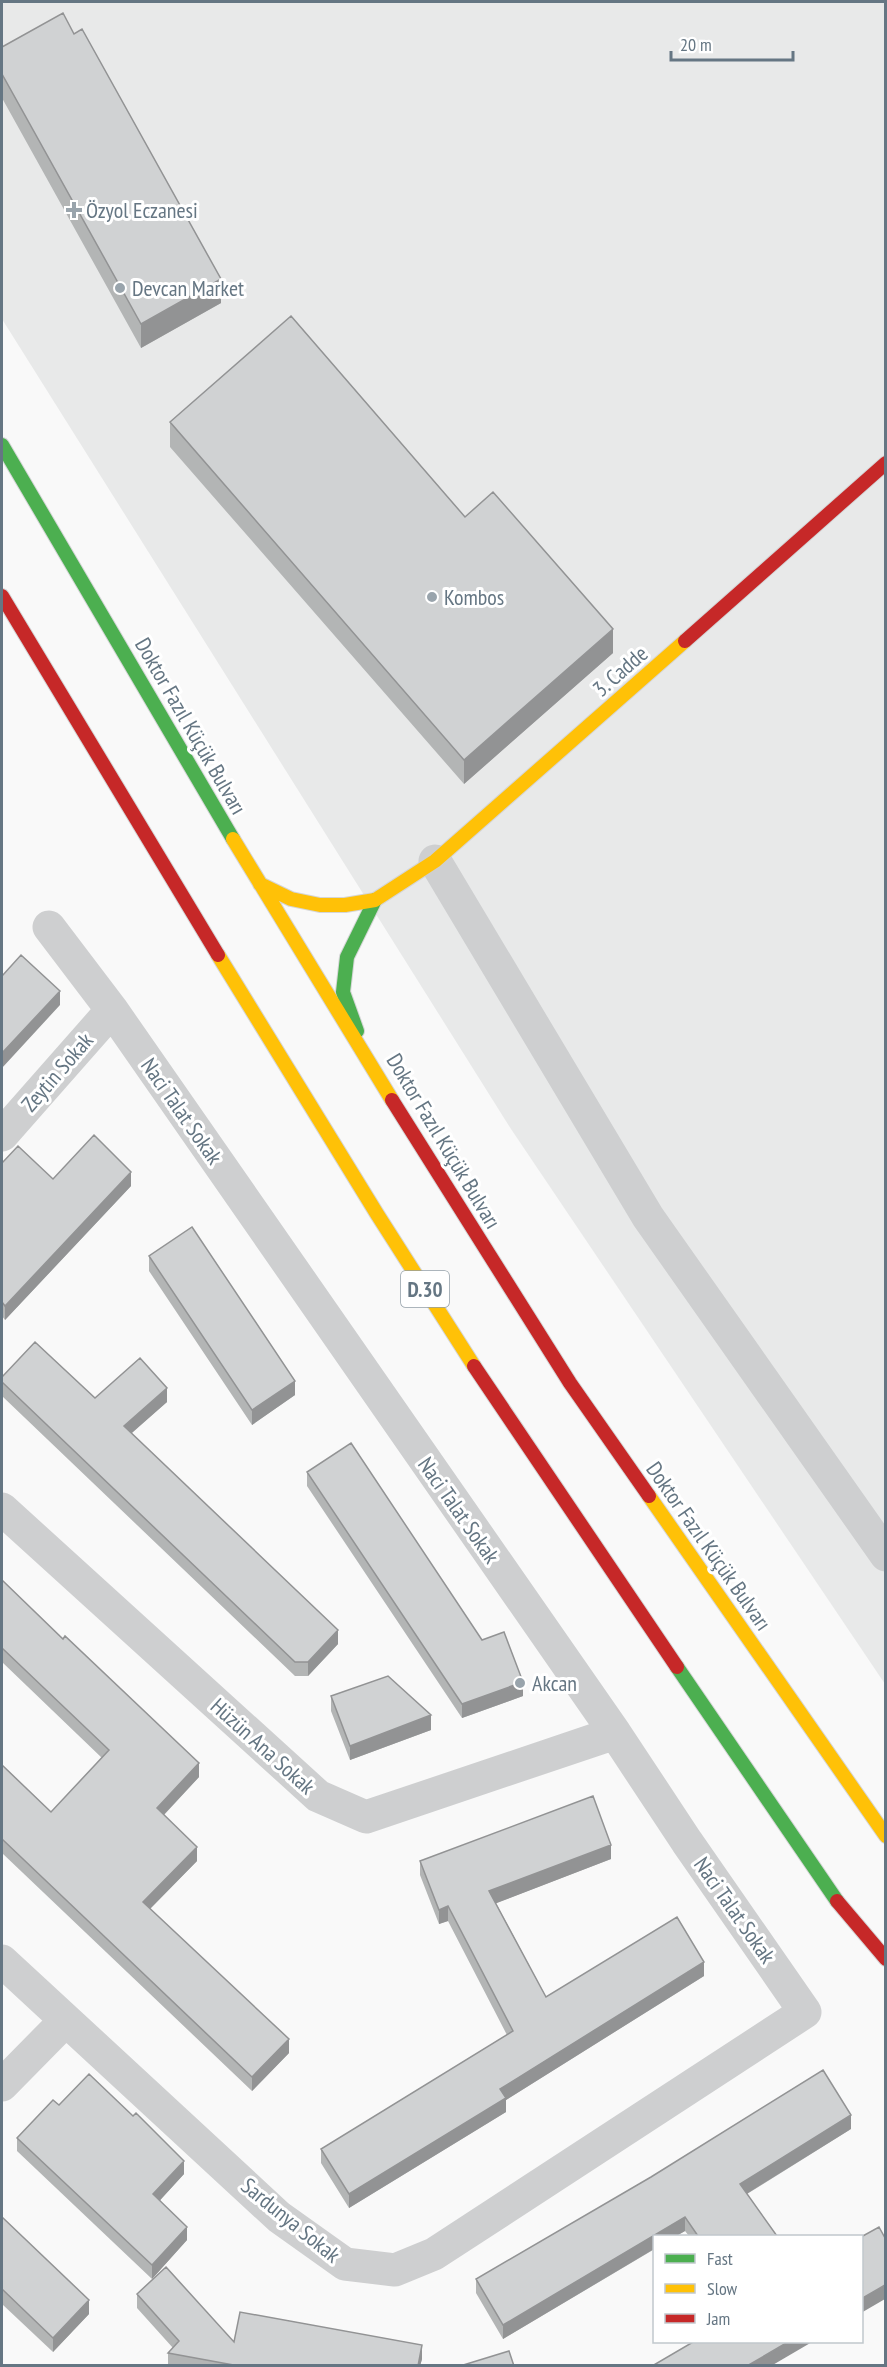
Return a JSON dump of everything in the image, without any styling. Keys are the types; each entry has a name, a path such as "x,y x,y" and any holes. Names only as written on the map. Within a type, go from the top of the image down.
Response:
{"main road":[{"name":"Doktor Fazıl Küçük Bulvarı","path":"2,445 260,884 440,1178 570,1383 885,1836"},
{"name":"3. Cadde","path":"375,900 435,861 885,463"},
{"name":"D.30","path":"2,596 186,903 490,1393 838,1903 885,1959"},
{"path":"260,884 291,899 320,905 345,905 375,900"},
{"path":"363,1049 344,992 348,957 375,900"}],"street":[{"path":"435,861 648,1217 885,1555"},
{"name":"Naci Talat Sokak","path":"49,927 112,1010 615,1733 687,1842 805,2012"},
{"name":"Zeytin Sokak","path":"2,1135 112,1010"},
{"name":"Hüzün Ana Sokak","path":"2,1509 318,1796 366,1817 615,1733"},
{"name":"Sardunya Sokak","path":"2,1961 279,2217 345,2264 395,2270 434,2254 805,2012"},
{"path":"2,2085 65,2021"}],"shaded area":[{"path":"2,2 885,2 885,1684 511,1129 2,319"}],"building":[{"path":"63,13 74,34 82,29 221,279 141,324 2,74 2,47"},
{"name":"Kombos","path":"291,316 465,517 493,492 613,629 464,760 170,422"},
{"path":"21,955 60,991 2,1053 2,976"},
{"path":"94,1135 131,1172 5,1306 2,1302 2,1163 18,1146 53,1179"},
{"path":"192,1227 295,1381 252,1410 149,1256"},
{"path":"35,1342 95,1398 140,1358 167,1388 124,1426 338,1630 308,1662 295,1662 2,1382 2,1377"},
{"path":"351,1443 482,1640 504,1632 523,1682 462,1704 307,1472"},
{"path":"2,1580 63,1639 65,1636 199,1763 157,1808 197,1847 143,1902 289,2039 252,2077 2,1839 2,1765 51,1812 109,1750 2,1648"},
{"path":"388,1676 431,1715 350,1746 331,1696"},
{"path":"593,1796 611,1845 489,1891 546,1997 677,1917 704,1962 500,2089 506,2098 349,2194 321,2149 513,2031 448,1906 439,1910 420,1861"},
{"path":"823,2070 851,2115 740,2184 776,2235 697,2235 685,2217 503,2325 476,2279 651,2177"},
{"path":"89,2074 133,2116 136,2113 184,2161 153,2194 187,2227 152,2265 17,2138 53,2100 59,2105"},
{"path":"2,2217 89,2300 53,2338 2,2289"},
{"path":"879,2227 885,2238 885,2285 863,2298 863,2236"},
{"path":"166,2267 234,2342 240,2312 422,2345 418,2366 239,2366 168,2353 179,2341 137,2294"},
{"path":"691,2343 786,2343 747,2366 652,2366"},
{"path":"509,2351 514,2366 460,2366"}],"traffic: fast":[{"path":"2,445 233,839"},
{"path":"357,1031 343,992 347,957 375,900"},
{"path":"677,1667 837,1901"}],"traffic: slow":[{"path":"260,884 291,899 320,905 345,905 375,900 435,861 685,641"},
{"path":"233,839 392,1100"},
{"path":"218,955 377,1214 474,1366"},
{"path":"649,1496 886,1836"}],"traffic: jam":[{"path":"685,641 886,463"},
{"path":"2,596 218,955"},
{"path":"392,1100 570,1383 649,1496"},
{"path":"474,1366 677,1667"},
{"path":"837,1901 886,1959"}],"place":[{"name":"Özyol Eczanesi","path":"74,210"},
{"name":"Devcan Market","path":"120,288"},
{"name":"Kombos","path":"432,597"},
{"name":"Akcan","path":"520,1683"}]}
